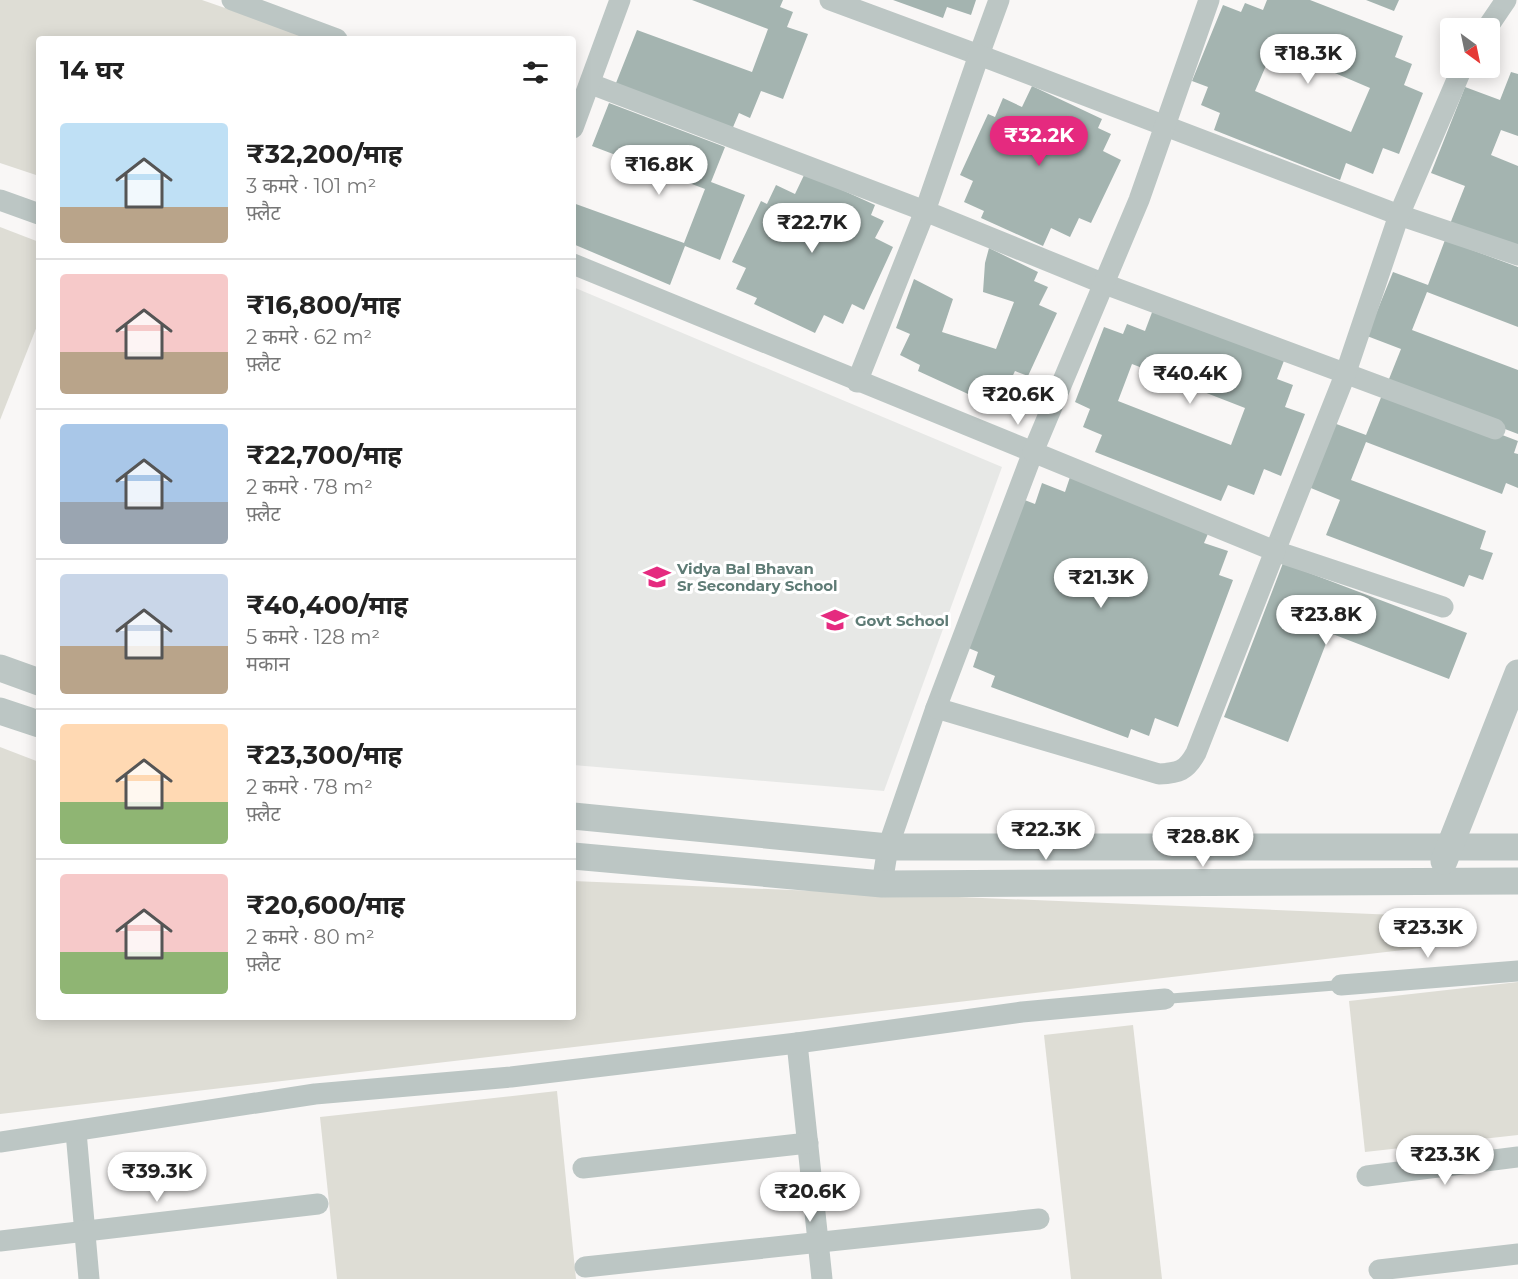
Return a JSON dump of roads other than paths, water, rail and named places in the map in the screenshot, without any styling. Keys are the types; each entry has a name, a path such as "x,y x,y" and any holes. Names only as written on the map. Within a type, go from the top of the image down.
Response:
{"street":[{"path":"232,0 329,36"},
{"path":"576,117 591,84 620,0"},
{"path":"830,0 1165,124 1399,215 1518,255"},
{"path":"857,382 925,211 999,0"},
{"path":"882,884 888,847 936,708 1033,452 1102,283 1139,200 1209,0"},
{"path":"1494,18 1506,0"},
{"path":"936,708 1159,774 1178,773 1188,766 1196,753 1345,375 1399,215 1458,78"},
{"path":"591,84 925,211 1102,283 1495,429"},
{"path":"0,200 36,213"},
{"path":"576,265 1275,551 1443,607"},
{"path":"0,668 36,681"},
{"path":"1436,882 1518,673"},
{"path":"0,711 36,723"},
{"path":"576,816 888,847 1518,847"},
{"path":"576,856 882,884 1518,881"},
{"path":"1341,985 1518,971"},
{"path":"0,1142 315,1094 511,1077 797,1043 1010,1013 1165,999"},
{"path":"797,1043 822,1279"},
{"path":"76,1132 89,1279"},
{"path":"584,1168 808,1143"},
{"path":"1367,1176 1518,1157"},
{"path":"0,1241 318,1204"},
{"path":"585,1267 1039,1219"},
{"path":"1379,1270 1518,1254"}],"lane":[{"path":"1165,999 1341,985"}],"place":[{"name":"Vidya Bal Bhavan Sr Secondary School","path":"657,577"},
{"name":"Govt School","path":"835,620"}]}
